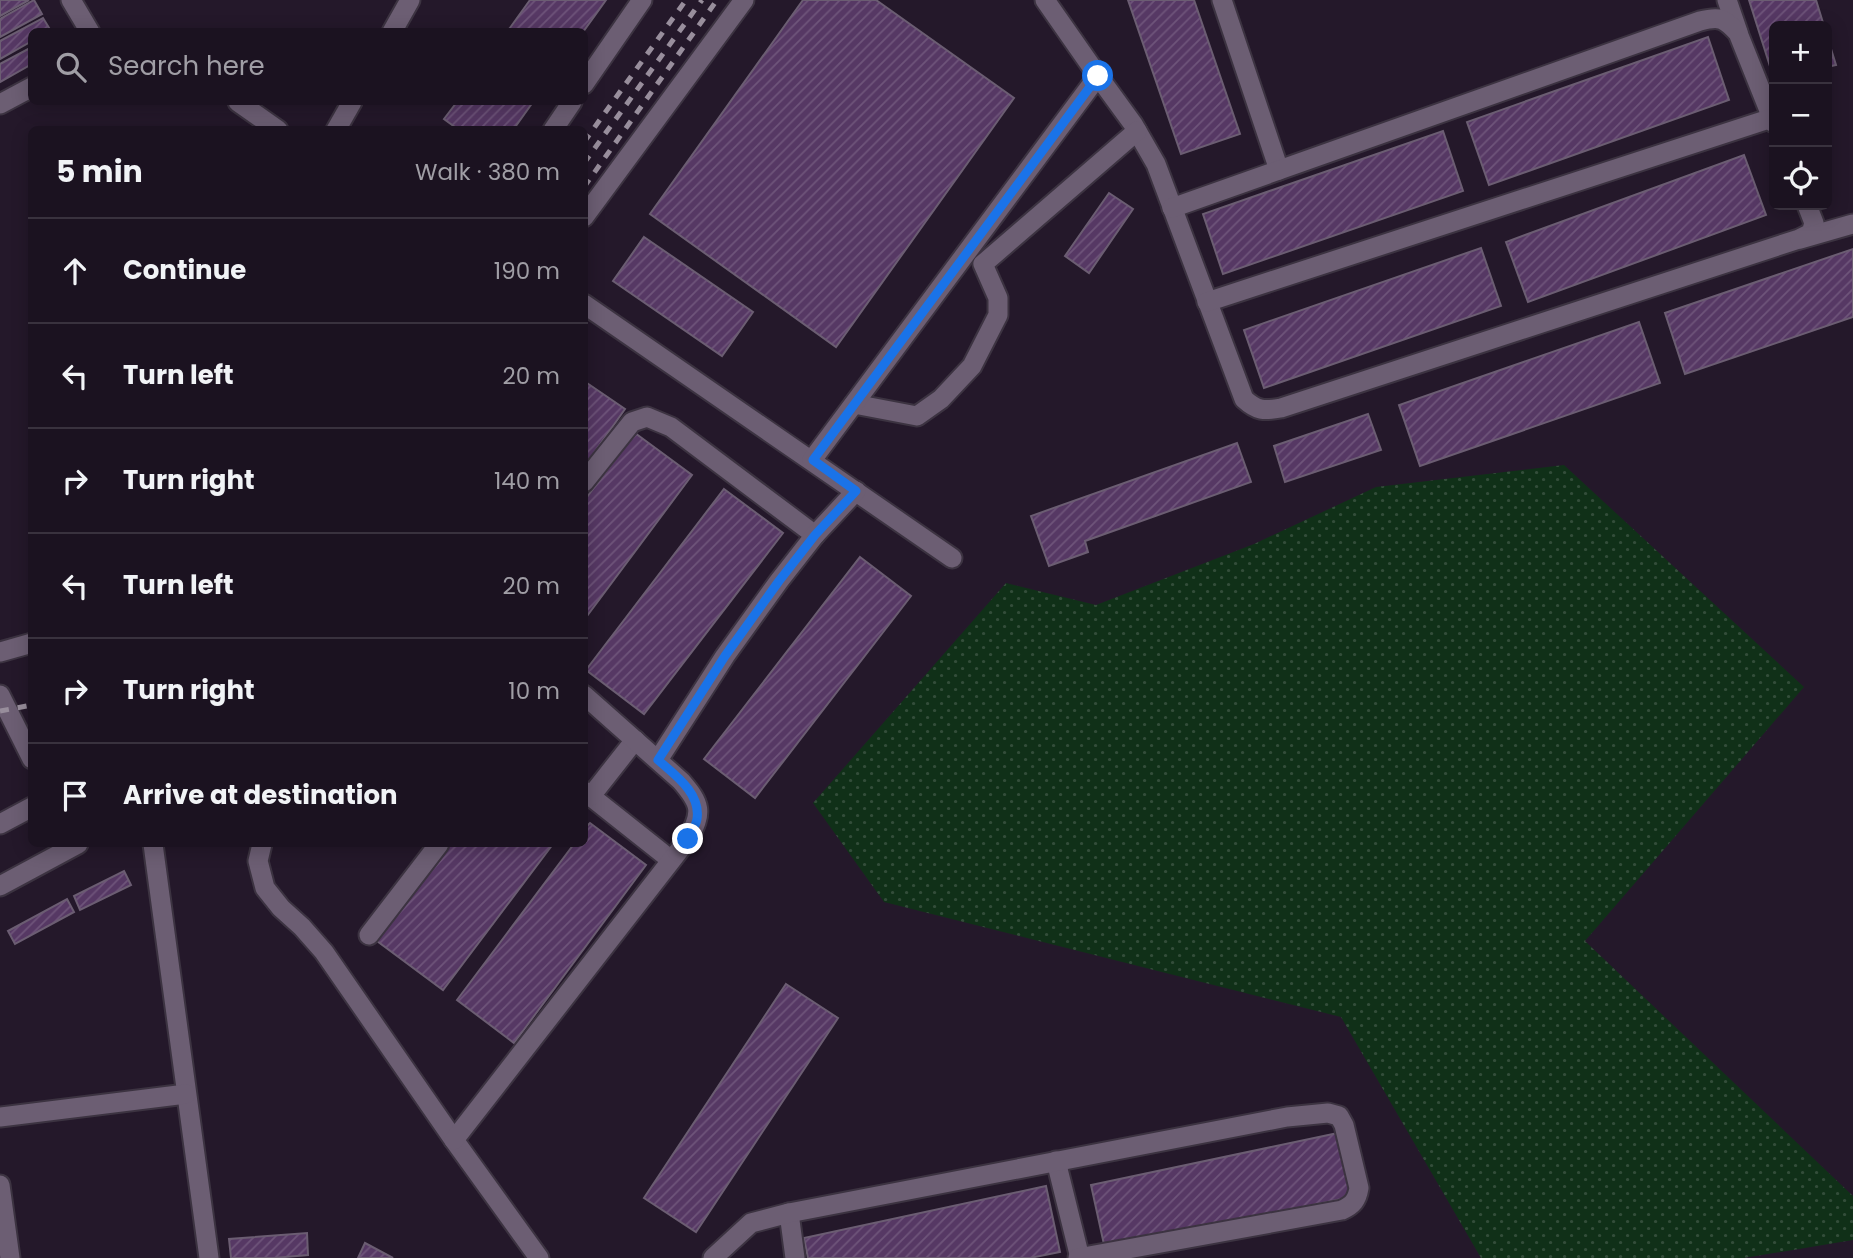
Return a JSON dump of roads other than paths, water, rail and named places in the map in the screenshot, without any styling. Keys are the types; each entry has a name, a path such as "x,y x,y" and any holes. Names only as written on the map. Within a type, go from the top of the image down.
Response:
{"street":[{"path":"71,0 88,28"},
{"path":"394,28 410,0"},
{"path":"588,78 642,0"},
{"path":"588,212 744,0"},
{"path":"1045,0 1137,131 1156,164 1244,399 1252,406 1264,410 1294,404 1853,224"},
{"path":"1222,0 1279,170"},
{"path":"1727,0 1769,110"},
{"path":"1172,208 1700,21 1717,17 1729,23 1738,33"},
{"path":"813,460 1098,76"},
{"path":"0,104 28,89"},
{"path":"242,105 272,126"},
{"path":"338,126 350,105"},
{"path":"556,126 570,105"},
{"path":"1207,302 1769,121"},
{"path":"854,404 916,416 941,400 972,366 998,315 998,298 983,264 1137,131"},
{"path":"1800,239 1811,233 1814,223 1809,210"},
{"path":"588,307 952,558"},
{"path":"588,477 632,422 647,417 671,427 815,535"},
{"path":"658,760 725,656 779,581 815,535 856,491"},
{"path":"0,652 28,644"},
{"path":"0,695 28,751"},
{"path":"454,1140 688,839 697,822 698,806 681,781 588,699"},
{"path":"635,740 588,794 671,860"},
{"path":"0,824 28,809"},
{"path":"0,886 72,847"},
{"path":"153,847 209,1258"},
{"path":"261,847 258,861 265,888 324,952 539,1258"},
{"path":"369,935 437,847"},
{"path":"0,1116 187,1094"},
{"path":"713,1258 751,1223 789,1213 1056,1161 1287,1117 1328,1113 1339,1116 1348,1135 1359,1188 1357,1199 1342,1210 1079,1258 1056,1161"},
{"path":"0,1185 3,1236 10,1258"},
{"path":"789,1213 795,1258"}],"railway":[{"path":"588,136 686,0"},
{"path":"588,157 702,0"},
{"path":"588,181 717,0"},
{"path":"0,711 28,706"}]}
